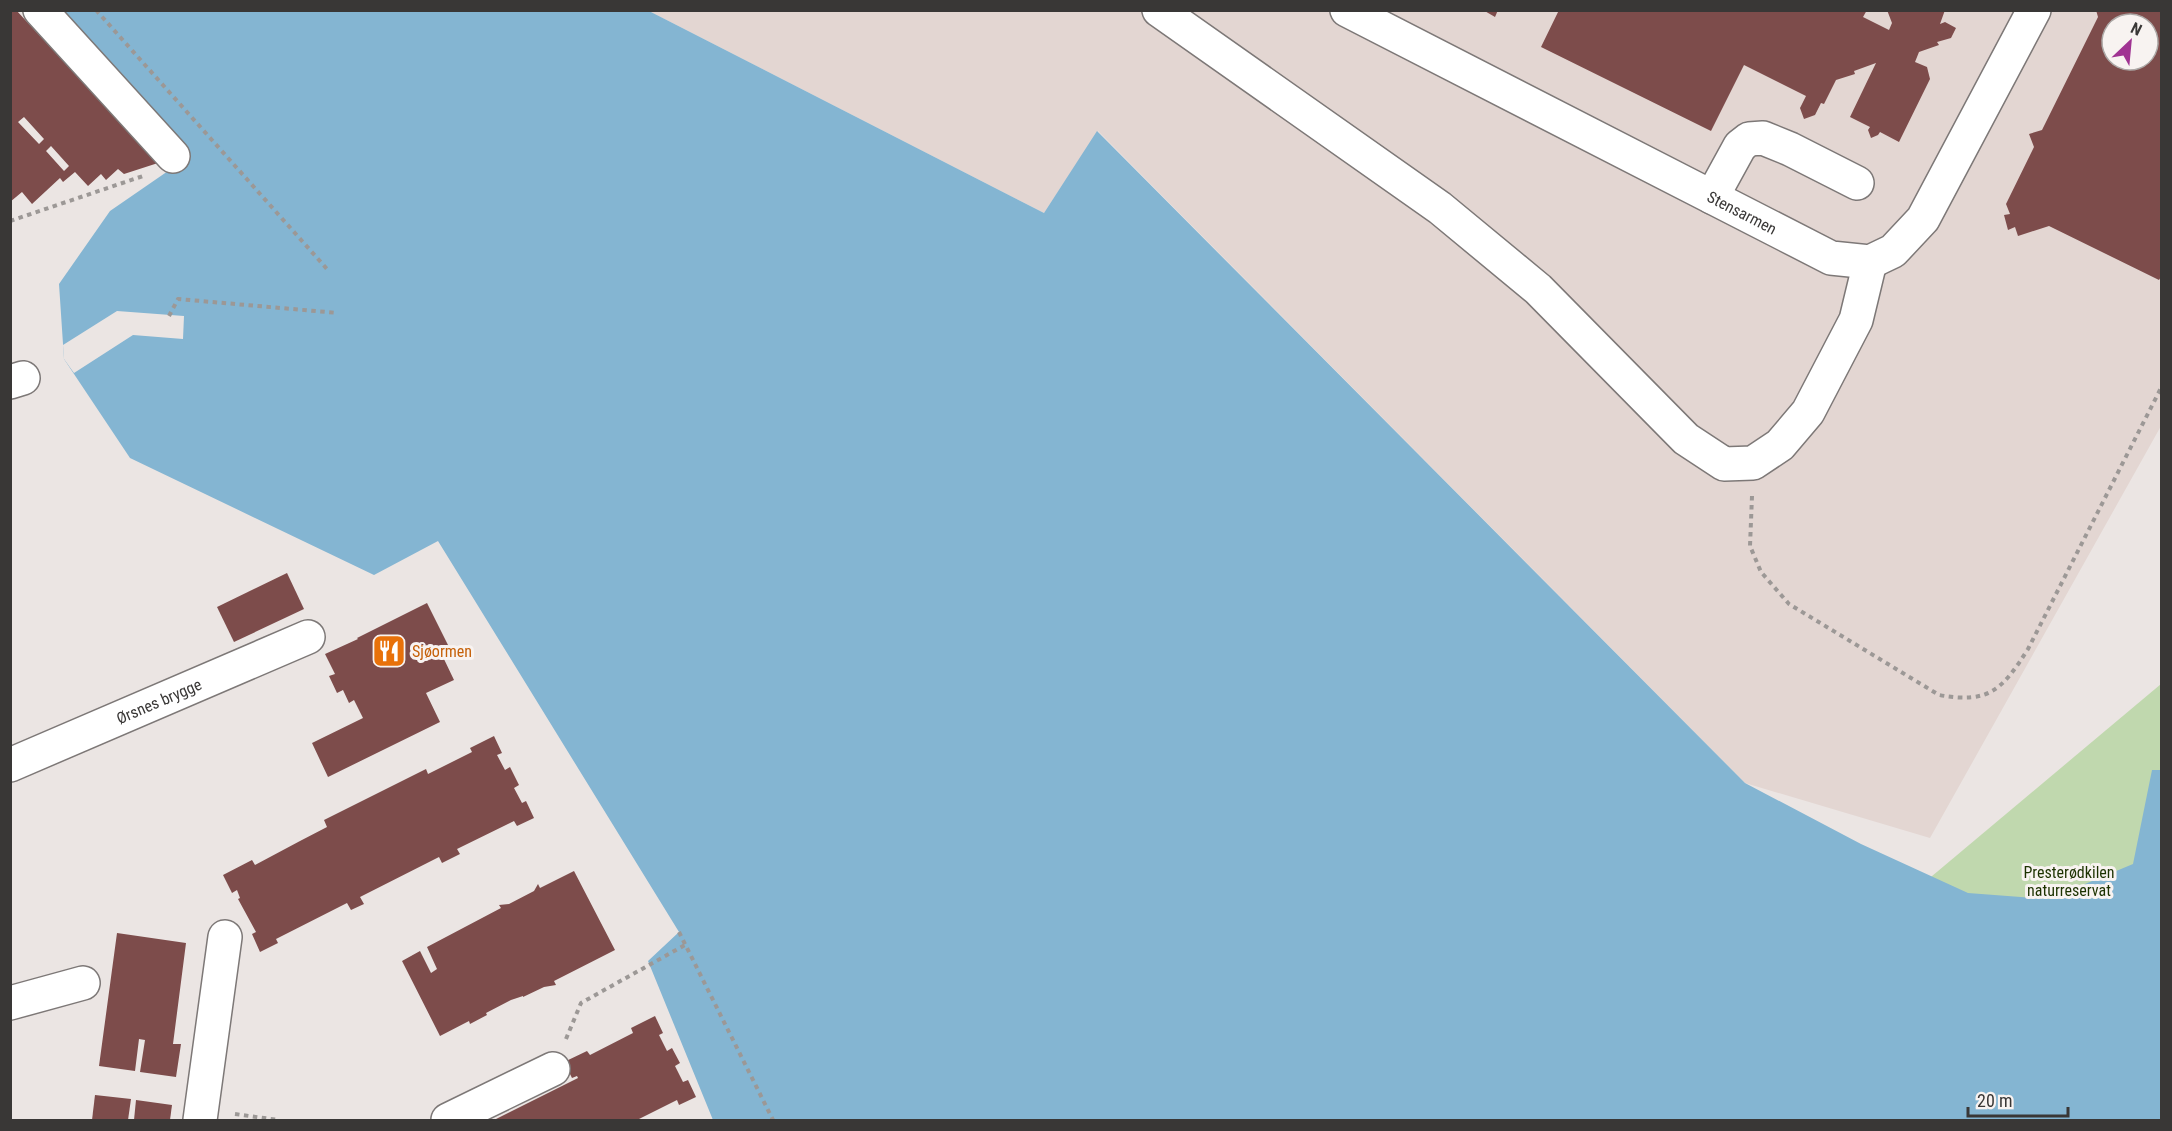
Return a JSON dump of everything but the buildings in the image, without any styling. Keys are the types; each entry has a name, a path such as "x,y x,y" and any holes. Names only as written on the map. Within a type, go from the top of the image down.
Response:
{"street":[{"path":"40,10 173,156"},
{"path":"1159,10 1440,208 1538,290 1686,439 1724,464 1753,463 1780,445 1808,412 1856,320 1870,262 1893,251 1923,219 2034,10"},
{"name":"Stensarmen","path":"1347,10 1831,258 1870,262"},
{"path":"1712,197 1740,146 1749,139 1763,138 1790,148 1857,183"},
{"name":"Ørsnes brygge","path":"10,765 308,637"},
{"path":"201,1115 225,937"},
{"path":"10,1003 83,983"},
{"path":"448,1120 553,1069"}],"path":[{"path":"96,10 327,269"},
{"path":"10,221 149,174 173,156"},
{"path":"169,316 178,299 338,313"},
{"path":"1753,463 1750,546 1761,572 1789,604 1939,695 1960,699 1981,696 2003,685 2028,649 2162,386"},
{"path":"679,932 772,1120"},
{"path":"553,1069 581,1003 685,945"},
{"path":"201,1115 278,1120"}],"shaded area":[{"path":"649,11 2161,11 2161,426 1930,838 1745,783 1098,131 1044,213"}],"green space":[{"name":"Presterødkilen naturreservat","path":"2161,684 2161,1051 1913,892"}],"water":[{"path":"47,11 649,11 1044,213 1097,131 1745,783 1861,844 1968,893 2049,899 2133,864 2152,770 2161,770 2161,1120 713,1120 648,961 679,932 438,541 374,575 130,458 64,359 59,284 110,211 184,160"}],"pier":[{"path":"117,311 184,316 183,339 133,335 74,373 64,359 63,345"}],"place":[{"name":"Sjøormen","path":"389,651"}]}
